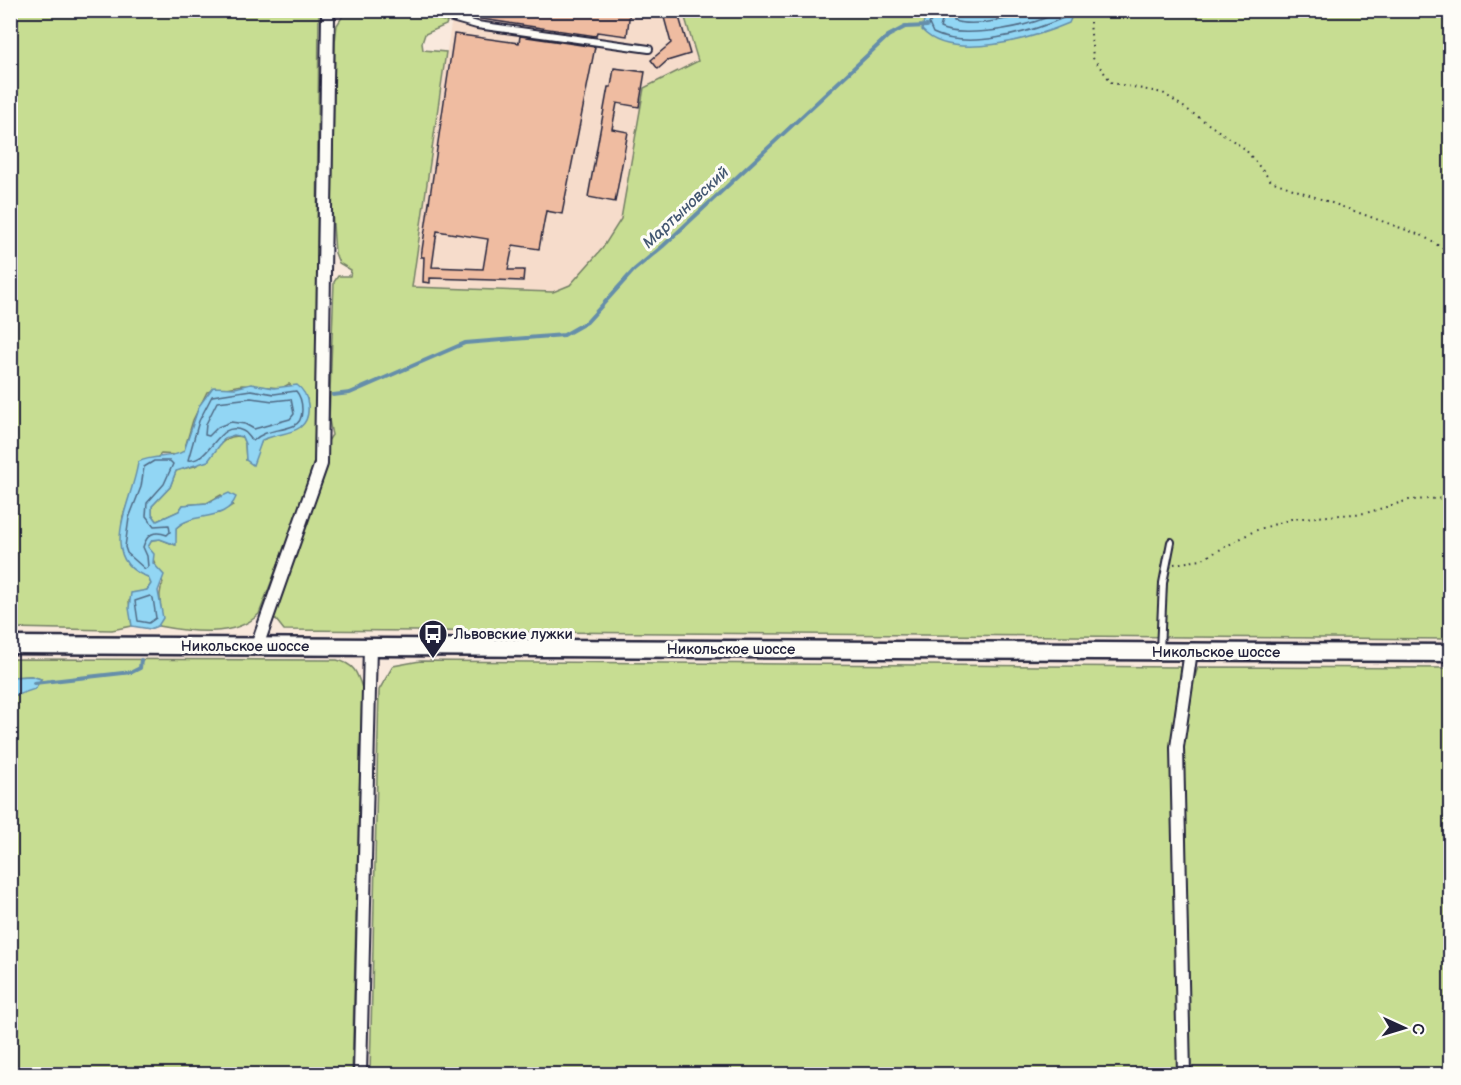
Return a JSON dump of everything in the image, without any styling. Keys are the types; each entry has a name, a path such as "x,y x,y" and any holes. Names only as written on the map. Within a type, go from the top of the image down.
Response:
{"main road":[{"name":"Никольское шоссе","path":"10,645 1450,653"}],"street":[{"path":"257,646 321,464 328,16 330,10"},
{"path":"360,1074 370,646"},
{"path":"1184,1074 1177,747 1191,651"}],"lane":[{"path":"423,10 498,28 649,49"},
{"path":"1160,651 1163,583 1171,542"}],"path":[{"path":"1089,10 1093,58 1112,83 1163,93 1245,149 1271,181 1423,236 1450,253"},
{"path":"1167,566 1201,560 1254,531 1291,519 1366,513 1409,500 1450,498"}],"shaded area":[{"path":"453,11 683,11 698,61 644,88 621,219 602,249 570,285 553,292 411,287"}],"green space":[{"path":"10,11 319,11 315,468 259,614 238,627 198,631 158,626 163,583 148,547 152,540 160,539 175,545 176,528 182,523 219,512 233,505 221,495 207,503 183,505 179,511 157,521 152,514 152,506 170,487 176,471 202,462 223,441 235,436 242,437 246,460 255,456 262,440 288,432 301,425 308,411 307,399 289,384 282,388 242,385 207,392 193,420 184,451 178,455 161,454 137,478 122,524 133,568 148,577 151,584 147,590 129,601 132,626 112,630 11,628"},
{"path":"346,11 410,11 447,22 446,25 425,34 422,43 423,50 446,52 412,287 553,292 570,285 602,249 621,219 644,88 698,61 683,11 1450,11 1450,639 284,630 273,616 322,482 328,441 332,435 329,420 334,282 338,276 350,276 351,270 339,263 335,253 332,210 335,42 337,25"},
{"path":"10,659 337,660 354,670 362,688 352,1074 11,1074 11,694 17,695 41,679 31,676 11,677"},
{"path":"420,661 1181,667 1171,746 1178,1074 370,1074 379,690 393,666"},
{"path":"1198,667 1450,668 1450,1074 1188,1074 1183,748 1192,686"}],"water":[{"path":"934,11 1074,11 1069,23 1054,29 1015,41 972,46 953,45 935,40 922,30 924,20"},
{"path":"251,384 274,388 297,385 308,402 308,415 305,422 294,431 262,440 253,465 246,460 242,437 234,435 225,438 208,461 176,471 170,487 152,506 152,514 157,521 179,511 183,505 207,503 229,493 236,497 225,510 191,520 176,528 176,545 160,539 152,540 148,547 154,554 153,563 164,575 158,591 163,618 158,626 150,629 132,626 129,608 131,593 147,590 151,584 148,577 132,569 123,557 120,543 121,527 138,462 184,451 199,406 213,387 235,388"},
{"path":"31,676 41,679 35,689 17,695 11,694 11,677"}],"building":[{"path":"461,10 630,10 627,36 597,32 596,36 468,17 461,15"},
{"path":"662,10 677,10 690,54 667,61 658,69 651,60 671,43"},
{"path":"454,34 519,43 520,36 595,47 562,214 546,211 539,249 513,245 508,270 524,270 523,281 430,278 430,283 423,282 424,257 421,257","holes":["437,231 488,239 483,269 432,267"]},
{"path":"614,68 645,72 639,107 617,103 612,129 628,132 615,202 588,197 608,87 611,87"}],"waterway":[{"name":"Мартыновский","path":"333,395 350,393 465,343 564,335 587,322 634,270 663,246 888,36 905,27 927,26"},
{"name":"Мартыновский","path":"34,683 132,672 140,668 141,660"}],"place":[{"name":"Львовские лужки","path":"433,660"}]}
